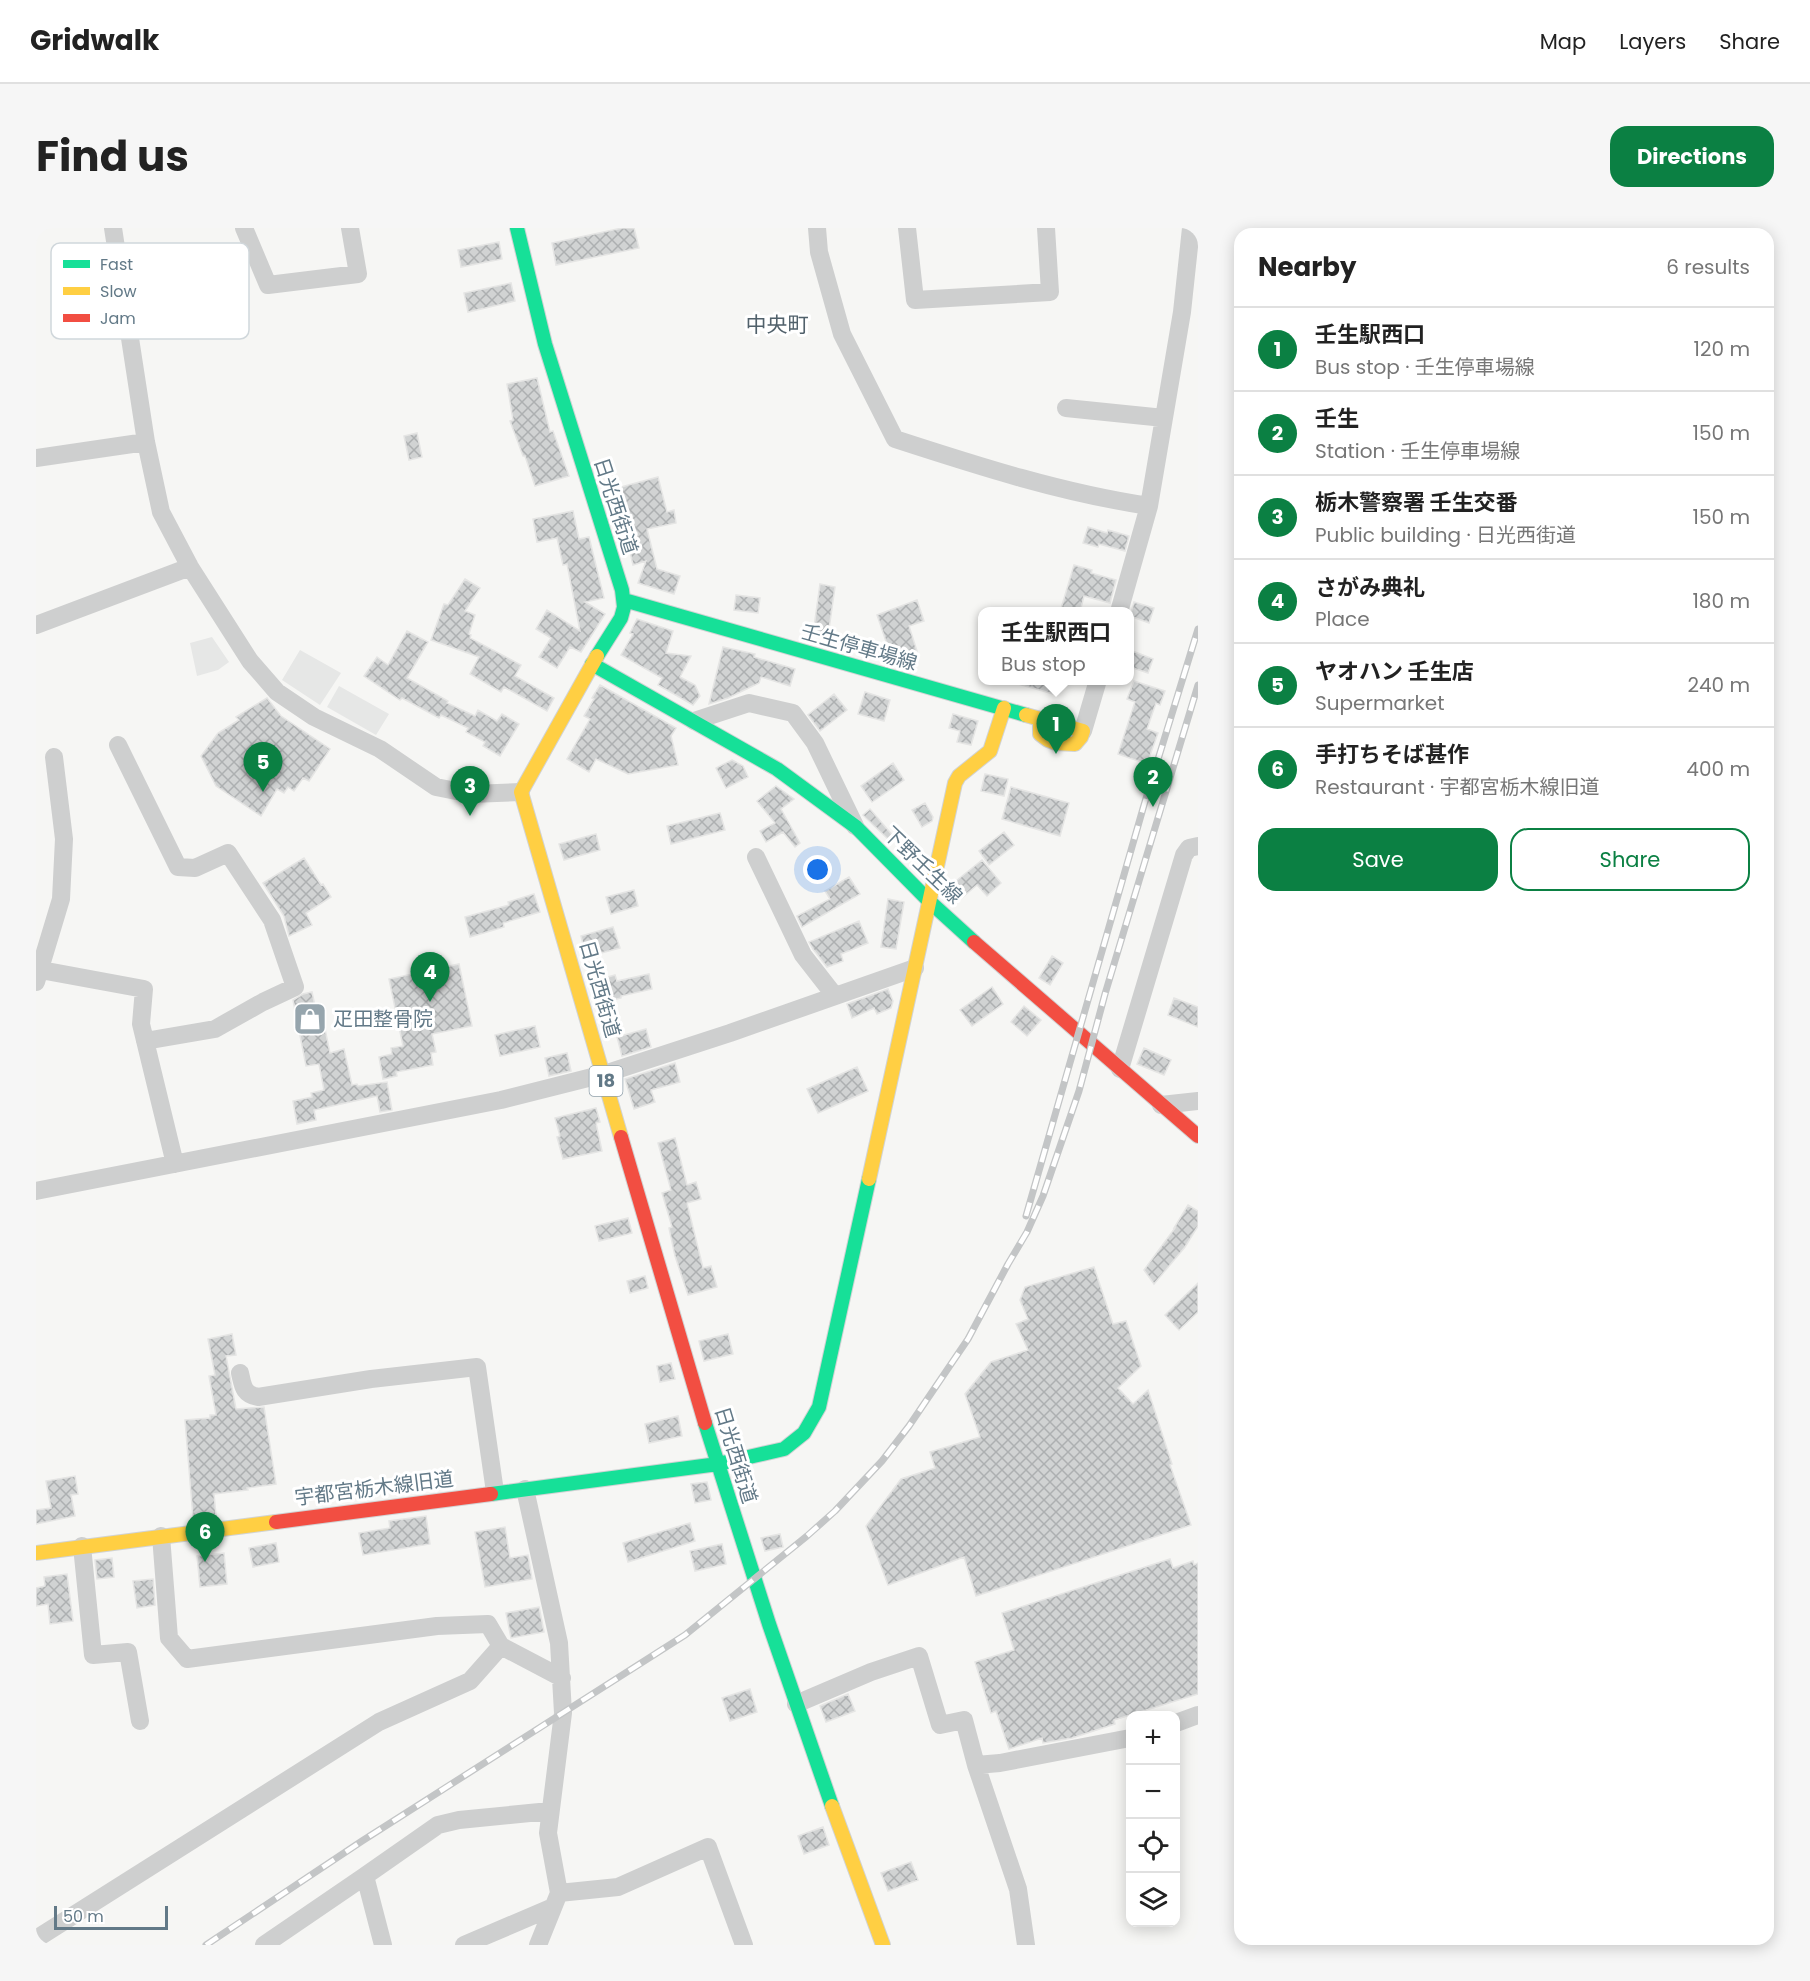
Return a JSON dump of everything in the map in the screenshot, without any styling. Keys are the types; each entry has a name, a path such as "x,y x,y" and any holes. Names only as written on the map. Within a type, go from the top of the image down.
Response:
{"main road":[{"name":"日光西街道","path":"517,228 545,344 624,600"},
{"path":"521,792 592,664 621,618 624,600"},
{"name":"壬生停車場線","path":"624,600 1083,731"},
{"name":"下野壬生線","path":"592,664 777,769 856,826 930,902 1198,1136"},
{"name":"宇都宮栃木線旧道","path":"36,1552 718,1464 784,1449 804,1433 819,1407 955,783 958,776 990,751 1004,708"},
{"name":"日光西街道","path":"521,792 718,1464 796,1704 883,1945"}],"street":[{"path":"113,228 115,243"},
{"path":"244,228 268,285 358,274 350,228"},
{"path":"817,228 819,252 842,334 895,439 1009,475 1107,500 1149,506"},
{"path":"907,228 915,300 1050,292 1046,228"},
{"path":"1120,607 1149,506 1182,312 1191,228"},
{"path":"130,339 146,442 161,512 190,567 250,661 277,692 314,717 380,748 436,787 471,794 521,792"},
{"path":"1066,408 1164,418"},
{"path":"36,458 146,442"},
{"path":"36,625 190,567"},
{"path":"1083,731 1097,685"},
{"path":"694,721 748,704 793,713 815,743 856,826"},
{"path":"118,746 178,867 195,868 228,853 272,920 295,987 262,1002 215,1029 145,1041"},
{"path":"54,757 64,838 61,899 37,973 144,989 141,1024 175,1164"},
{"path":"1120,1069 1184,855 1190,848 1198,846"},
{"path":"756,857 803,955 835,996"},
{"path":"36,1191 449,1111 604,1074 730,1033 915,968"},
{"path":"1161,1105 1198,1101"},
{"path":"240,1373 244,1391 258,1397 371,1379 477,1367 495,1492"},
{"path":"525,1489 559,1643 563,1713 548,1833 556,1900 538,1945"},
{"path":"161,1536 169,1638 187,1659 437,1626 488,1624 501,1646 562,1678"},
{"path":"82,1546 93,1654 128,1652 140,1721"},
{"path":"36,1939 379,1722 470,1681 501,1646"},
{"path":"796,1704 871,1672 919,1656 940,1725 964,1720 976,1765 1017,1889 1026,1945"},
{"path":"1180,1722 1198,1715"},
{"path":"976,1765 1000,1763 1126,1739"},
{"path":"264,1945 438,1825 459,1820 550,1811"},
{"path":"464,1945 556,1900 618,1887 708,1847 744,1945"},
{"path":"364,1876 384,1945"}],"shaded area":[{"path":"212,637 229,662 218,670 197,676 190,643"},
{"path":"300,650 341,673 320,705 282,680"},
{"path":"339,686 389,714 376,735 327,707"}],"building":[{"path":"622,228 634,228 639,248 556,265 552,243"},
{"path":"499,242 502,259 461,267 458,250"},
{"path":"511,283 515,301 468,312 464,293"},
{"path":"537,378 550,432 553,431 569,476 535,486 510,421 513,420 507,384"},
{"path":"417,433 422,457 409,460 404,436"},
{"path":"658,477 667,512 674,510 676,523 647,529 657,569 680,576 674,594 638,583 646,561 633,565 621,513 617,514 610,490"},
{"path":"573,511 579,539 589,537 604,598 585,602 605,614 581,652 570,647 557,668 539,657 551,638 536,629 547,610 580,631 567,564 563,565 557,538 537,542 533,519"},
{"path":"1088,527 1129,536 1125,551 1099,544 1098,547 1083,543"},
{"path":"1074,565 1092,570 1091,573 1116,580 1110,603 1084,596 1081,607 1061,607"},
{"path":"465,579 480,588 465,611 475,615 469,634 470,638 521,665 515,676 554,698 547,711 504,687 501,692 470,674 479,657 431,640 444,604 448,605"},
{"path":"820,584 835,587 828,636 813,634"},
{"path":"736,595 760,598 758,613 734,610"},
{"path":"917,600 924,621 909,626 917,651 892,659 877,615"},
{"path":"1134,602 1154,608 1149,623 1134,617"},
{"path":"637,619 673,631 666,653 691,656 680,677 695,685 700,696 693,705 658,685 662,678 621,655 633,634 630,633"},
{"path":"407,631 428,642 407,678 448,701 447,703 475,716 478,710 497,721 502,714 519,724 500,756 483,746 485,742 466,732 468,728 441,715 439,718 402,698 400,700 364,676 377,657 388,665"},
{"path":"723,647 755,654 754,657 795,669 790,686 761,677 759,683 728,698 709,704"},
{"path":"1134,652 1153,659 1148,673 1134,668"},
{"path":"1134,681 1165,691 1160,705 1156,703 1147,729 1158,733 1147,764 1118,754 1135,702 1127,699"},
{"path":"600,685 676,728 671,736 678,765 628,774 596,759 589,772 567,759 590,719 584,716"},
{"path":"1022,685 1061,685 1057,695"},
{"path":"865,692 890,700 884,721 858,714"},
{"path":"834,694 847,710 820,731 808,715"},
{"path":"267,698 281,716 330,749 309,781 303,778 294,791 288,787 284,793 277,789 261,816 216,786 201,756 218,733 239,720 236,717"},
{"path":"953,714 978,721 971,745 957,742 960,731 949,728"},
{"path":"732,760 743,766 748,777 726,788 716,768"},
{"path":"893,763 904,780 872,802 861,786"},
{"path":"985,774 1008,779 1004,796 981,791"},
{"path":"776,786 794,799 781,809 800,843 795,847 783,832 766,842 760,831 775,823 757,801"},
{"path":"1011,787 1069,803 1060,836 1002,819"},
{"path":"925,803 933,817 932,821 922,827 912,810"},
{"path":"870,809 894,837 890,841 863,815"},
{"path":"720,813 725,830 671,844 667,826"},
{"path":"1004,832 1014,845 989,865 979,851"},
{"path":"596,834 600,850 564,860 559,844"},
{"path":"304,858 331,897 306,913 312,925 289,936 284,916 263,883"},
{"path":"982,860 1001,883 987,896 977,885 957,902 946,889"},
{"path":"849,877 860,894 802,927 797,916 830,899 825,891"},
{"path":"634,890 638,906 611,914 606,897"},
{"path":"534,894 540,912 503,923 504,927 470,937 465,917 509,905 508,902"},
{"path":"888,899 904,902 896,949 881,947"},
{"path":"859,921 868,943 841,954 843,961 827,967 809,942"},
{"path":"613,927 620,948 586,957 581,936"},
{"path":"1052,956 1063,963 1050,985 1039,978"},
{"path":"459,964 472,1026 432,1034 436,1052 431,1053 433,1065 396,1072 397,1076 383,1079 379,1057 392,1054 391,1048 403,1046 389,979"},
{"path":"649,974 652,989 600,1003 594,981 615,975 617,981"},
{"path":"992,987 1003,1004 972,1026 960,1010"},
{"path":"888,989 893,1001 891,1008 877,1014 874,1008 852,1018 847,1004"},
{"path":"312,992 315,1006 320,1005 330,1053 344,1049 352,1085 387,1082 392,1110 380,1112 377,1096 314,1110 316,1120 297,1124 293,1101 312,1097 311,1093 324,1090 319,1064 306,1066 293,1000"},
{"path":"1174,998 1198,1007 1198,1027 1168,1015"},
{"path":"1024,1006 1041,1020 1027,1036 1011,1022"},
{"path":"535,1026 540,1047 500,1056 495,1035"},
{"path":"646,1029 651,1047 622,1056 617,1037"},
{"path":"1144,1048 1171,1060 1164,1075 1137,1064"},
{"path":"567,1053 571,1071 549,1076 545,1058"},
{"path":"675,1063 680,1082 651,1090 655,1102 634,1109 625,1079"},
{"path":"857,1067 868,1091 818,1113 807,1089"},
{"path":"596,1108 600,1122 596,1123 602,1151 563,1159 555,1118"},
{"path":"675,1138 687,1185 696,1182 701,1199 687,1203 703,1268 711,1266 717,1287 688,1295 675,1256 669,1228 672,1227 662,1193 671,1190 658,1143"},
{"path":"1188,1205 1198,1211 1198,1226 1185,1247 1154,1284 1144,1270 1175,1228"},
{"path":"628,1218 632,1233 599,1241 595,1226"},
{"path":"1094,1267 1113,1324 1126,1321 1141,1366 1118,1388 1133,1404 1148,1390 1191,1525 976,1596 964,1557 888,1585 866,1526 901,1479 935,1468 930,1452 980,1437 965,1394 991,1362 1028,1350 1016,1324 1028,1319 1020,1300 1025,1287"},
{"path":"645,1276 648,1288 630,1293 627,1281"},
{"path":"1198,1283 1198,1312 1179,1330 1165,1315"},
{"path":"232,1334 236,1355 226,1356 236,1409 264,1407 276,1484 214,1494 216,1515 193,1518 185,1420 210,1418 210,1415 216,1415 209,1376 215,1375 208,1339"},
{"path":"728,1334 733,1354 704,1361 699,1341"},
{"path":"671,1363 675,1379 660,1382 657,1366"},
{"path":"678,1416 682,1436 649,1443 645,1424"},
{"path":"75,1476 78,1494 71,1495 75,1516 36,1524 36,1510 51,1508 46,1481"},
{"path":"707,1482 711,1500 695,1503 691,1484"},
{"path":"426,1516 430,1544 363,1555 359,1533 390,1528 389,1521"},
{"path":"690,1523 695,1541 628,1562 623,1543"},
{"path":"505,1527 510,1558 528,1555 532,1579 485,1587 475,1532"},
{"path":"780,1534 783,1547 765,1551 761,1538"},
{"path":"276,1543 279,1562 253,1567 249,1548"},
{"path":"722,1544 726,1564 695,1571 690,1551"},
{"path":"224,1553 227,1584 200,1587 197,1556"},
{"path":"112,1558 114,1577 97,1579 95,1560"},
{"path":"1170,1559 1173,1568 1193,1561 1194,1565 1198,1563 1198,1694 1143,1711 1126,1711 1126,1716 1114,1720 1115,1724 1072,1738 1043,1743 1042,1738 1009,1749 996,1711 991,1713 975,1662 1014,1650 1002,1613"},
{"path":"67,1574 73,1621 50,1624 48,1604 36,1606 36,1588 45,1586 44,1577"},
{"path":"153,1579 155,1605 137,1608 133,1581"},
{"path":"539,1607 544,1632 511,1638 506,1613"},
{"path":"750,1689 757,1712 730,1721 722,1698"},
{"path":"848,1694 855,1711 826,1722 820,1706"},
{"path":"823,1827 829,1845 804,1854 798,1836"},
{"path":"911,1862 918,1880 888,1891 881,1873"}],"railway":[{"path":"1026,1216 1144,805 1198,629"},
{"path":"206,1945 362,1841 685,1635 807,1536 835,1511 882,1461 909,1426 968,1339 1027,1232 1043,1196 1079,1091 1105,994 1198,685"}],"traffic: fast":[{"path":"517,228 545,344 622,590 624,607 621,618 597,656"},
{"path":"624,600 1026,715"},
{"path":"592,664 777,769 856,827 930,902 974,942"},
{"path":"491,1494 718,1464 784,1449 804,1433 819,1407 869,1179"},
{"path":"705,1423 769,1624 832,1806"}],"traffic: slow":[{"path":"597,656 521,792 621,1137"},
{"path":"869,1179 955,783 959,776 990,751 1004,708"},
{"path":"1026,715 1083,731 1081,737 1075,744 1048,740 1040,734 1040,719"},
{"path":"36,1553 276,1522"},
{"path":"832,1806 883,1945"}],"traffic: jam":[{"path":"974,942 1198,1136"},
{"path":"621,1137 705,1423"},
{"path":"276,1522 491,1494"}],"place":[{"name":"壬生駅西口","path":"1056,754"},
{"name":"ヤオハン 壬生店","path":"263,792"},
{"name":"壬生","path":"1153,807"},
{"name":"栃木警察署 壬生交番","path":"470,816"},
{"name":"さがみ典礼","path":"430,1002"},
{"name":"疋田整骨院","path":"310,1019"},
{"name":"手打ちそば甚作","path":"205,1562"}],"district":[{"name":"中央町","path":"777,325"}]}
